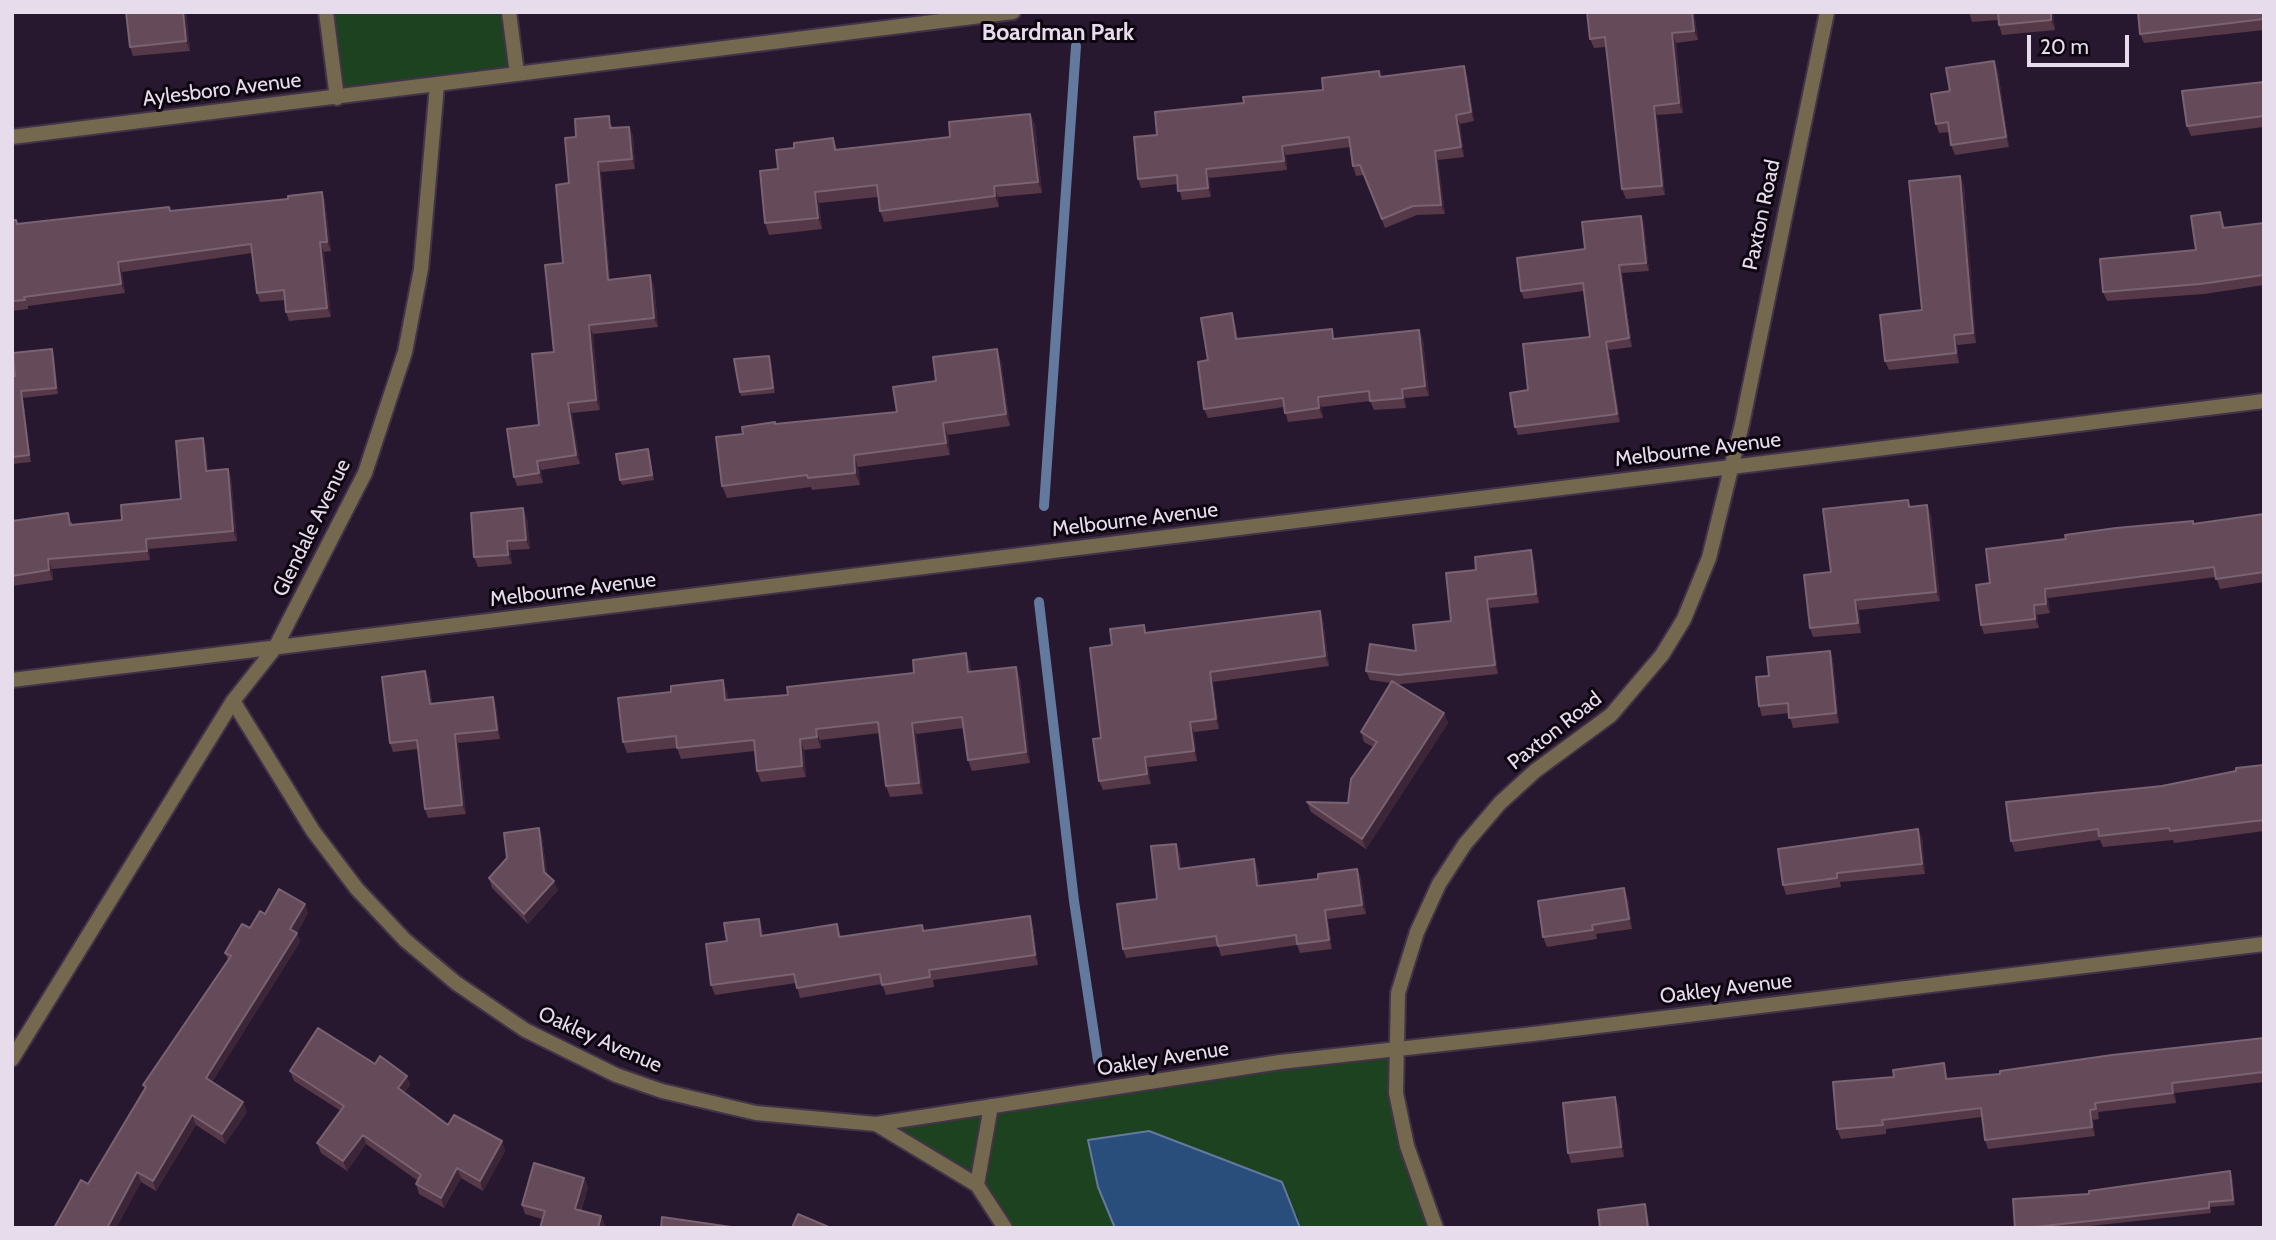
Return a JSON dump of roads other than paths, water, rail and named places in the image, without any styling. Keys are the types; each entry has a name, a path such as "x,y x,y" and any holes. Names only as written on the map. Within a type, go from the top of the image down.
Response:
{"street":[{"path":"326,12 337,97"},
{"path":"509,12 517,74"},
{"path":"437,85 1013,12"},
{"name":"Paxton Road","path":"1436,1228 1407,1146 1396,1093 1398,993 1416,932 1439,884 1465,844 1500,803 1535,771 1611,715 1662,655 1684,619 1709,558 1742,424 1746,393 1827,12"},
{"name":"Aylesboro Avenue","path":"12,137 437,85"},
{"name":"Glendale Avenue","path":"12,1059 233,701 275,648 365,473 398,375 421,269 437,85"},
{"name":"Melbourne Avenue","path":"12,680 2264,401"},
{"name":"Oakley Avenue","path":"233,701 313,831 357,889 405,940 456,983 525,1030 616,1075 662,1091 756,1113 876,1124 1280,1062 2264,944"},
{"path":"977,1185 991,1106"},
{"path":"876,1124 977,1185 1005,1228"}],"water":[{"path":"1149,1131 1282,1182 1300,1228 1115,1228 1098,1187 1088,1140"}],"waterway":[{"path":"1044,506 1076,46"},
{"path":"1039,602 1074,901 1098,1061"}],"district":[{"name":"Boardman Park","path":"1058,33"}]}
